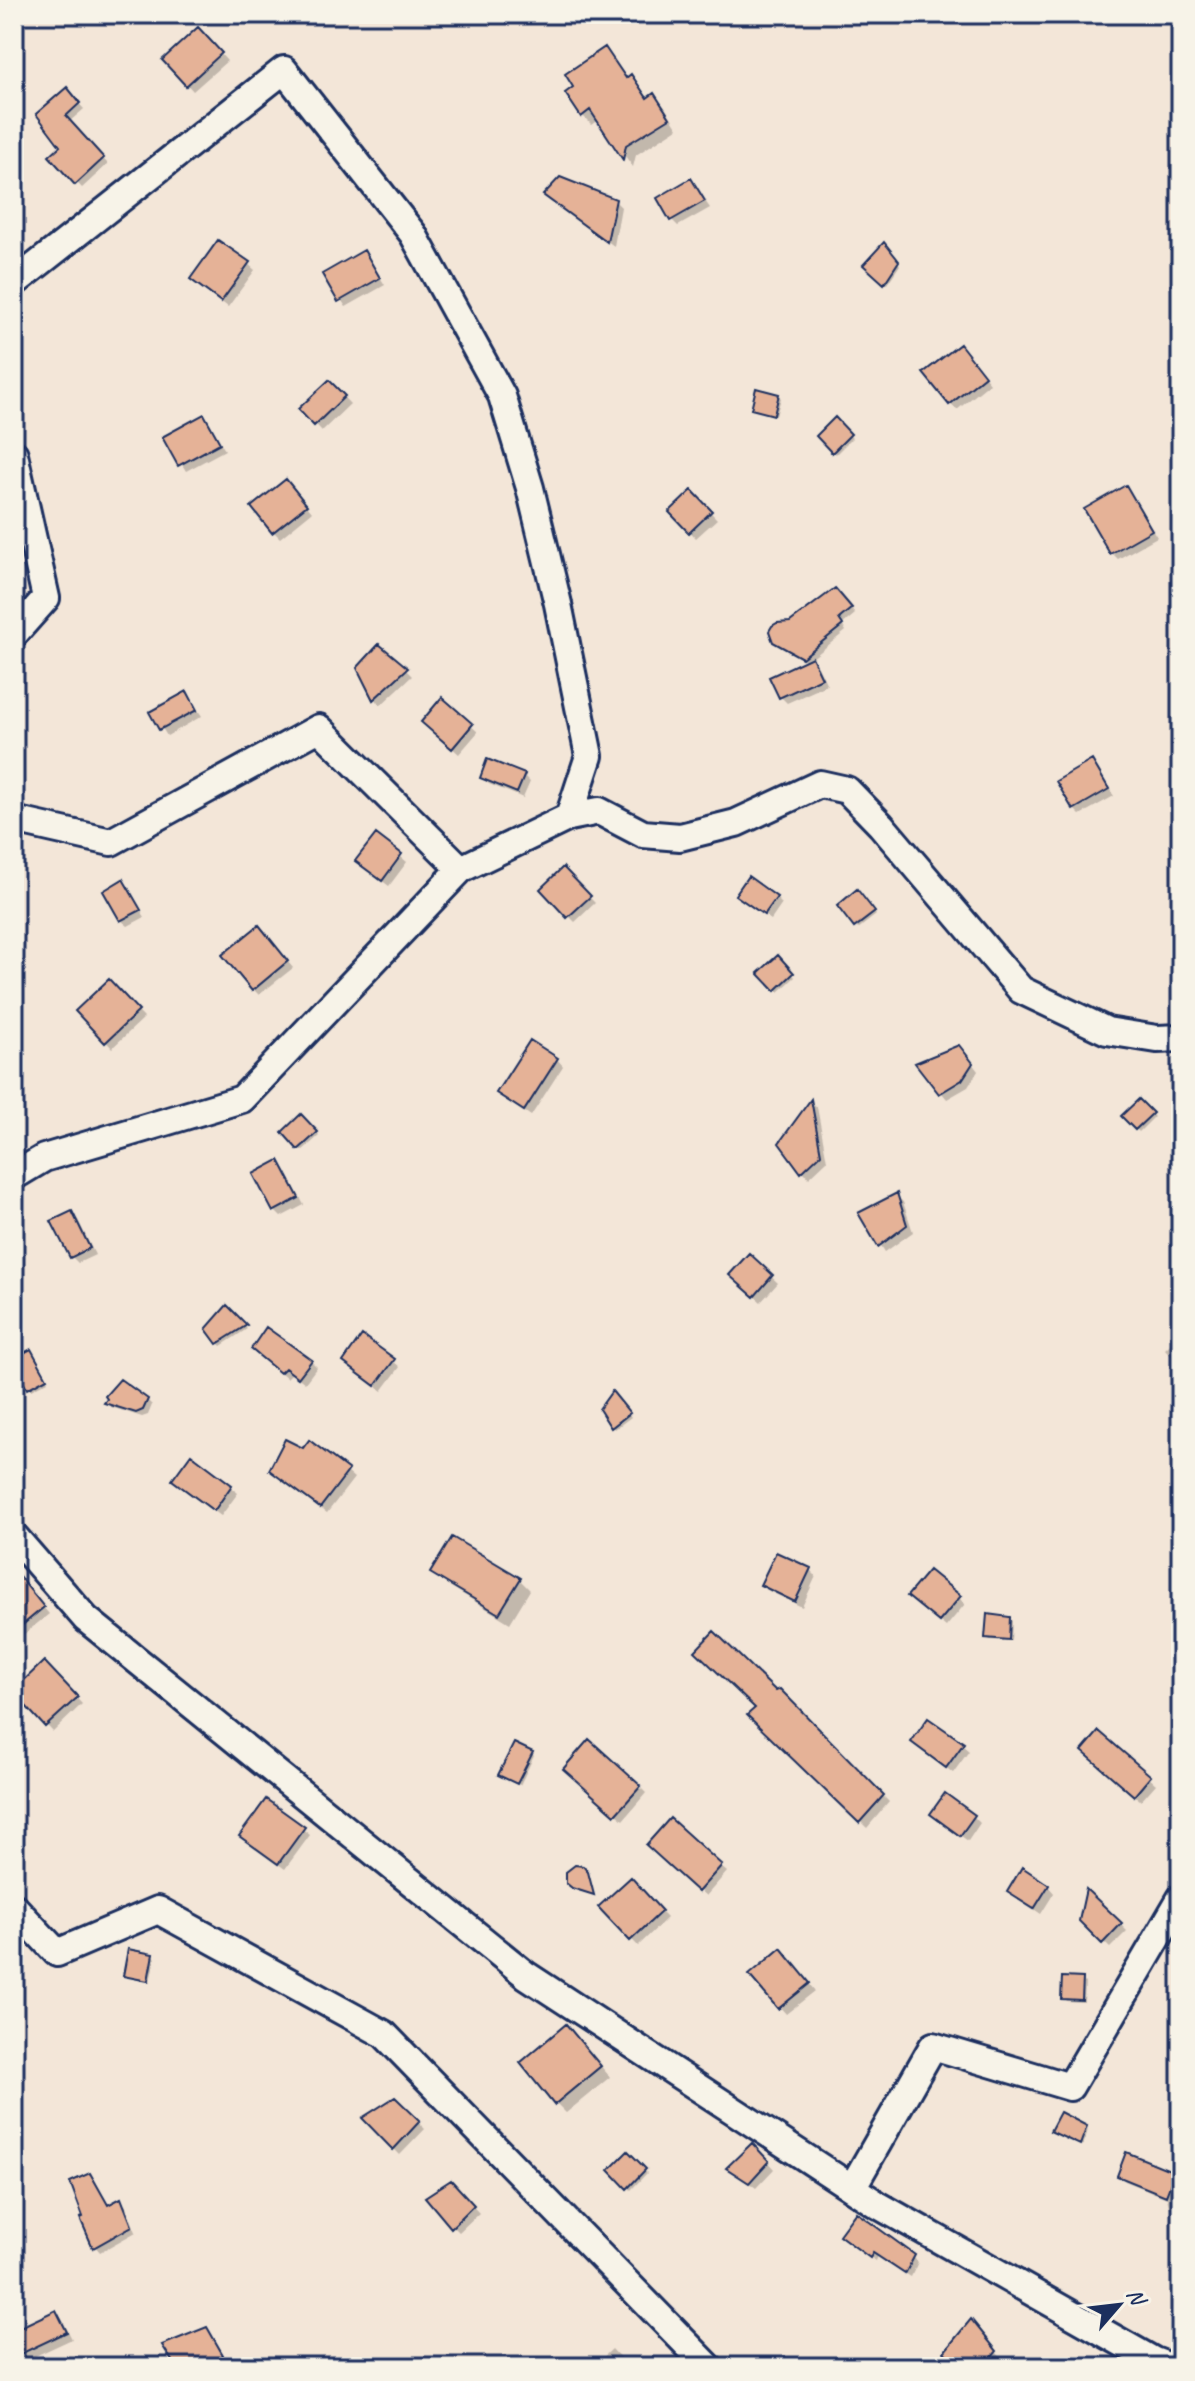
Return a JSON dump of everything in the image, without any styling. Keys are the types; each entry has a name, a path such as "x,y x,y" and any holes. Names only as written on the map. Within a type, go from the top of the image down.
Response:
{"street":[{"path":"14,283 284,70 413,234 502,396 530,488 558,604 589,756 569,817"},
{"path":"14,454 46,598 14,634"},
{"path":"14,820 111,842 319,728 461,869"},
{"path":"14,1176 44,1158 242,1099 461,869 569,817 599,811 643,834 680,837 736,823 820,784 847,790 881,825 1021,990 1107,1031 1157,1039 1181,1038"},
{"path":"14,1536 86,1619 526,1975 852,2188 1141,2354 1170,2367"},
{"path":"852,2188 933,2046 1070,2087 1181,1898"},
{"path":"14,1907 57,1953 158,1910 384,2034 709,2367"}],"building":[{"path":"198,27 222,53 186,86 162,60"},
{"path":"605,47 626,78 631,74 647,98 654,93 670,118 626,145 623,160 590,110 581,117 565,93 573,87 565,74"},
{"path":"67,87 80,103 66,116 104,158 75,185 49,156 60,146 36,114"},
{"path":"560,177 616,199 607,242 543,195"},
{"path":"691,178 705,201 670,221 657,198"},
{"path":"218,240 250,262 221,302 190,279"},
{"path":"884,242 899,261 884,284 863,265"},
{"path":"364,250 380,278 338,302 322,274"},
{"path":"960,344 985,376 949,405 923,373"},
{"path":"329,380 345,396 314,426 298,409"},
{"path":"756,388 779,394 774,415 751,409"},
{"path":"204,414 220,443 178,466 162,437"},
{"path":"835,417 851,434 832,453 816,436"},
{"path":"286,479 307,505 272,533 251,507"},
{"path":"1126,485 1152,530 1110,554 1084,509"},
{"path":"692,490 712,511 689,533 669,512"},
{"path":"835,588 852,608 839,619 843,625 802,658 773,642 769,631 772,626 790,622"},
{"path":"379,644 408,668 373,700 357,668"},
{"path":"812,657 822,678 779,698 769,677"},
{"path":"187,691 197,710 159,730 149,712"},
{"path":"442,697 473,724 452,749 421,722"},
{"path":"487,759 525,774 517,793 480,778"},
{"path":"1092,760 1109,789 1073,810 1056,781"},
{"path":"376,834 402,854 382,881 355,861"},
{"path":"563,867 591,896 567,918 540,889"},
{"path":"748,876 777,897 764,915 735,895"},
{"path":"123,879 141,910 120,921 103,891"},
{"path":"857,889 875,912 854,928 837,906"},
{"path":"259,925 288,961 252,991 222,955"},
{"path":"778,955 794,973 775,991 758,973"},
{"path":"109,979 139,1011 105,1043 75,1011"},
{"path":"530,1040 558,1058 524,1111 496,1093"},
{"path":"959,1045 973,1063 962,1080 939,1094 915,1063"},
{"path":"811,1099 821,1154 801,1173 779,1143"},
{"path":"1139,1099 1153,1113 1135,1130 1121,1116"},
{"path":"301,1114 318,1132 298,1150 282,1132"},
{"path":"279,1160 299,1198 273,1212 253,1174"},
{"path":"897,1193 907,1225 878,1247 858,1213"},
{"path":"72,1211 90,1248 70,1258 51,1221"},
{"path":"749,1253 773,1275 754,1297 729,1275"},
{"path":"227,1305 247,1325 217,1344 206,1329"},
{"path":"266,1327 312,1360 298,1378 285,1368 280,1373 251,1349"},
{"path":"362,1335 395,1359 375,1386 343,1362"},
{"path":"31,1349 47,1378 27,1389 14,1365 14,1358"},
{"path":"120,1379 148,1399 143,1410 136,1413 104,1403 107,1399 105,1396"},
{"path":"612,1391 630,1413 611,1428 599,1409"},
{"path":"285,1439 303,1448 309,1440 349,1470 320,1508 269,1470"},
{"path":"191,1454 232,1485 214,1511 172,1480"},
{"path":"452,1537 521,1578 499,1614 430,1573"},
{"path":"776,1552 811,1568 795,1602 760,1585"},
{"path":"14,1570 44,1607 14,1632"},
{"path":"929,1570 961,1596 939,1622 907,1596"},
{"path":"987,1614 1010,1617 1009,1640 985,1638"},
{"path":"714,1631 776,1691 780,1689 884,1795 859,1823 747,1715 755,1708 695,1651"},
{"path":"44,1661 78,1697 45,1727 14,1693"},
{"path":"928,1718 964,1743 946,1768 911,1742"},
{"path":"1099,1731 1151,1776 1134,1796 1082,1751"},
{"path":"589,1739 641,1786 615,1815 563,1769"},
{"path":"514,1743 533,1752 517,1784 498,1775"},
{"path":"945,1793 975,1815 960,1836 930,1814"},
{"path":"266,1799 305,1827 278,1864 239,1836"},
{"path":"670,1818 722,1865 698,1892 646,1845"},
{"path":"575,1865 583,1866 588,1872 594,1895 566,1883 566,1872"},
{"path":"1022,1867 1049,1885 1034,1909 1007,1892"},
{"path":"631,1877 662,1911 630,1941 598,1907"},
{"path":"1086,1889 1122,1923 1102,1944 1079,1921"},
{"path":"781,1948 810,1983 778,2009 749,1975"},
{"path":"128,1949 153,1954 148,1981 123,1976"},
{"path":"1062,1977 1083,1978 1082,2000 1061,1999"},
{"path":"566,2024 601,2066 554,2105 520,2063"},
{"path":"395,2097 420,2121 393,2150 362,2118"},
{"path":"1060,2112 1087,2126 1080,2145 1050,2131"},
{"path":"752,2143 769,2161 749,2183 726,2168"},
{"path":"628,2151 646,2169 627,2189 609,2170"},
{"path":"1126,2152 1175,2172 1166,2196 1117,2176"},
{"path":"90,2173 108,2205 121,2198 132,2226 93,2248 80,2218 83,2217 70,2182"},
{"path":"451,2180 474,2205 451,2228 425,2197"},
{"path":"856,2212 915,2255 905,2274 873,2253 870,2258 839,2235"},
{"path":"56,2310 67,2332 14,2357 14,2330"},
{"path":"971,2319 997,2351 984,2367 961,2367 944,2352"},
{"path":"207,2327 223,2355 204,2367 176,2367 162,2345"}]}
